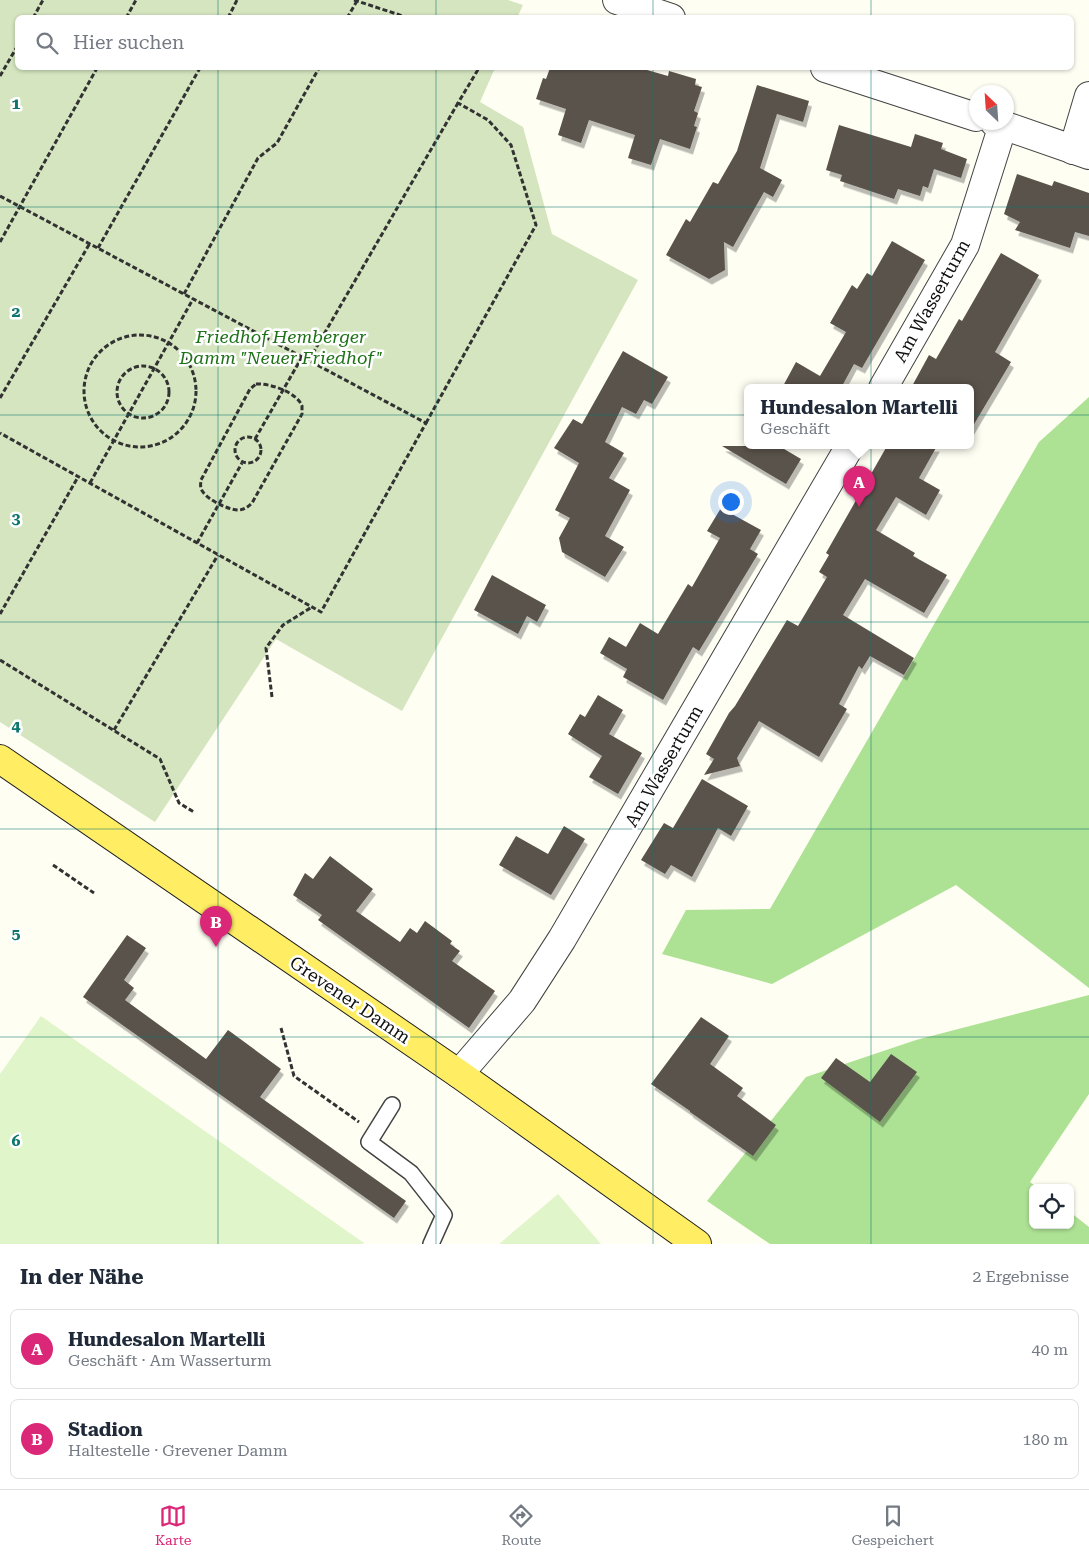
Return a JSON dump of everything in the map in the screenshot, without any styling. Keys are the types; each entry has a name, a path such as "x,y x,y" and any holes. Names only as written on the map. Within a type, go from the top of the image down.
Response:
{"main road":[{"name":"Grevener Damm","path":"0,759 460,1074 697,1244"}],"street":[{"path":"617,0 662,15"},
{"path":"831,70 969,115"},
{"path":"1014,129 1081,152 1089,96"},
{"name":"Am Wasserturm","path":"885,384 965,245 996,130"},
{"name":"Am Wasserturm","path":"460,1074 522,1001 562,939 848,449"}],"lane":[{"path":"392,1105 368,1142 411,1173 444,1215 431,1244"}],"path":[{"path":"34,15 42,0"},
{"path":"128,15 136,0"},
{"path":"230,15 237,0"},
{"path":"348,15 355,0 400,15"},
{"path":"0,76 15,49"},
{"path":"0,242 97,70"},
{"path":"98,248 199,70"},
{"path":"184,294 258,158 277,142 318,70"},
{"path":"309,360 478,70"},
{"path":"0,433 321,612 536,225 511,145 488,120 458,103"},
{"path":"0,196 426,423"},
{"path":"0,398 90,244"},
{"path":"90,484 193,298"},
{"path":"148,335 169,342 185,356 194,374 196,396 190,416 177,433 158,444 135,447 114,440 97,426 86,407 84,385 91,363 106,347 126,336 148,335"},
{"path":"255,439 302,357"},
{"path":"143,365 154,368 161,373 169,389 169,398 166,406 158,414 149,418 138,418 128,415 120,407 116,396 117,384 122,374 132,368 143,365"},
{"path":"256,384 265,384 283,390 297,398 302,406 302,414 252,503 245,509 236,510 219,504 205,495 201,488 201,480 250,389 256,384"},
{"path":"244,438 255,439 261,447 260,456 252,463 242,463 235,455 236,444 244,438"},
{"path":"197,543 242,463"},
{"path":"0,614 78,477"},
{"path":"114,730 218,555"},
{"path":"272,696 266,648 283,625 312,607"},
{"path":"0,660 160,759 179,803 194,812"},
{"path":"53,864 94,893"},
{"path":"282,1028 294,1076 374,1133"}],"green space":[{"name":"Friedhof Hemberger Damm \"Neuer Friedhof\"","path":"0,0 508,0 523,5 518,15 15,15 15,70 494,70 480,102 523,127 552,234 638,280 402,711 276,639 155,822 0,722"},
{"path":"1089,397 1089,988 956,885 772,984 662,954 686,910 770,909 1039,442"},
{"path":"1089,995 1089,1094 1030,1182 1033,1184 1029,1184 1029,1229 1074,1229 1074,1215 1089,1227 1089,1244 770,1244 707,1201 806,1077 916,1040"},
{"path":"41,1016 364,1243 0,1244 0,1074"},
{"path":"558,1194 601,1244 499,1244"}],"building":[{"path":"549,70 647,70 668,76 669,71 696,79 695,85 702,87 694,111 698,113 694,126 697,127 690,149 660,139 651,165 628,158 635,135 589,120 581,143 558,135 566,109 536,99 543,78 546,79"},
{"path":"757,85 809,101 803,122 777,114 760,168 782,180 773,197 764,192 733,247 724,242 725,270 709,279 666,255 686,219 690,222 713,182 718,184 737,151"},
{"path":"839,125 911,147 915,134 943,143 941,149 967,159 961,178 934,169 928,188 923,186 920,196 898,189 894,199 840,181 842,175 826,170"},
{"path":"1017,174 1052,186 1054,181 1089,193 1089,236 1075,232 1070,248 1015,230 1020,222 1004,214"},
{"path":"892,241 925,260 862,368 854,364 843,384 784,384 796,362 820,376 846,332 830,323 852,285 857,289 867,273 872,276"},
{"path":"1001,253 1039,275 995,352 1011,362 974,424 974,384 913,384 929,355 936,359 959,319 962,321"},
{"path":"623,351 668,377 652,404 644,400 636,414 622,407 605,442 624,453 609,478 630,490 605,536 624,547 605,577 562,552 559,538 570,518 555,510 579,463 554,448 573,419 582,424"},
{"path":"722,446 744,446 744,449 784,449 801,459 786,484"},
{"path":"885,449 935,449 919,478 940,490 926,515 896,497 876,530 915,553 913,556 947,575 924,613 865,579 843,615 914,658 904,675 870,656 862,669 859,666 839,704 847,709 819,757 759,721 737,758 740,766 704,775 714,759 706,754 729,713 787,620 798,626 827,577 819,572 829,555 826,553"},
{"path":"721,508 761,530 750,549 758,554 699,651 693,647 663,700 623,677 627,669 600,653 609,637 626,647 640,623 658,634 688,584 692,587 720,538 707,531"},
{"path":"492,575 546,605 537,622 527,616 518,634 474,610"},
{"path":"598,695 623,710 609,734 642,753 618,794 589,777 602,756 568,734 580,714 585,717"},
{"path":"702,779 748,806 731,836 718,828 692,877 671,865 665,874 641,860 664,823 673,828"},
{"path":"564,826 585,839 551,895 499,865 516,836 548,854"},
{"path":"330,856 373,889 356,911 400,942 410,928 417,933 425,921 452,941 450,944 460,951 452,961 495,991 469,1028 318,920 322,915 293,895 305,873 313,879"},
{"path":"127,935 146,948 124,980 134,988 125,1000 206,1059 228,1030 281,1069 260,1097 406,1201 394,1218 83,997"},
{"path":"701,1017 729,1036 710,1064 743,1088 737,1096 776,1125 753,1156 651,1084"},
{"path":"891,1054 917,1072 880,1122 821,1078 836,1058 870,1082"}],"place":[{"name":"Hundesalon Martelli","path":"859,507"},
{"name":"Stadion","path":"216,947"}]}
